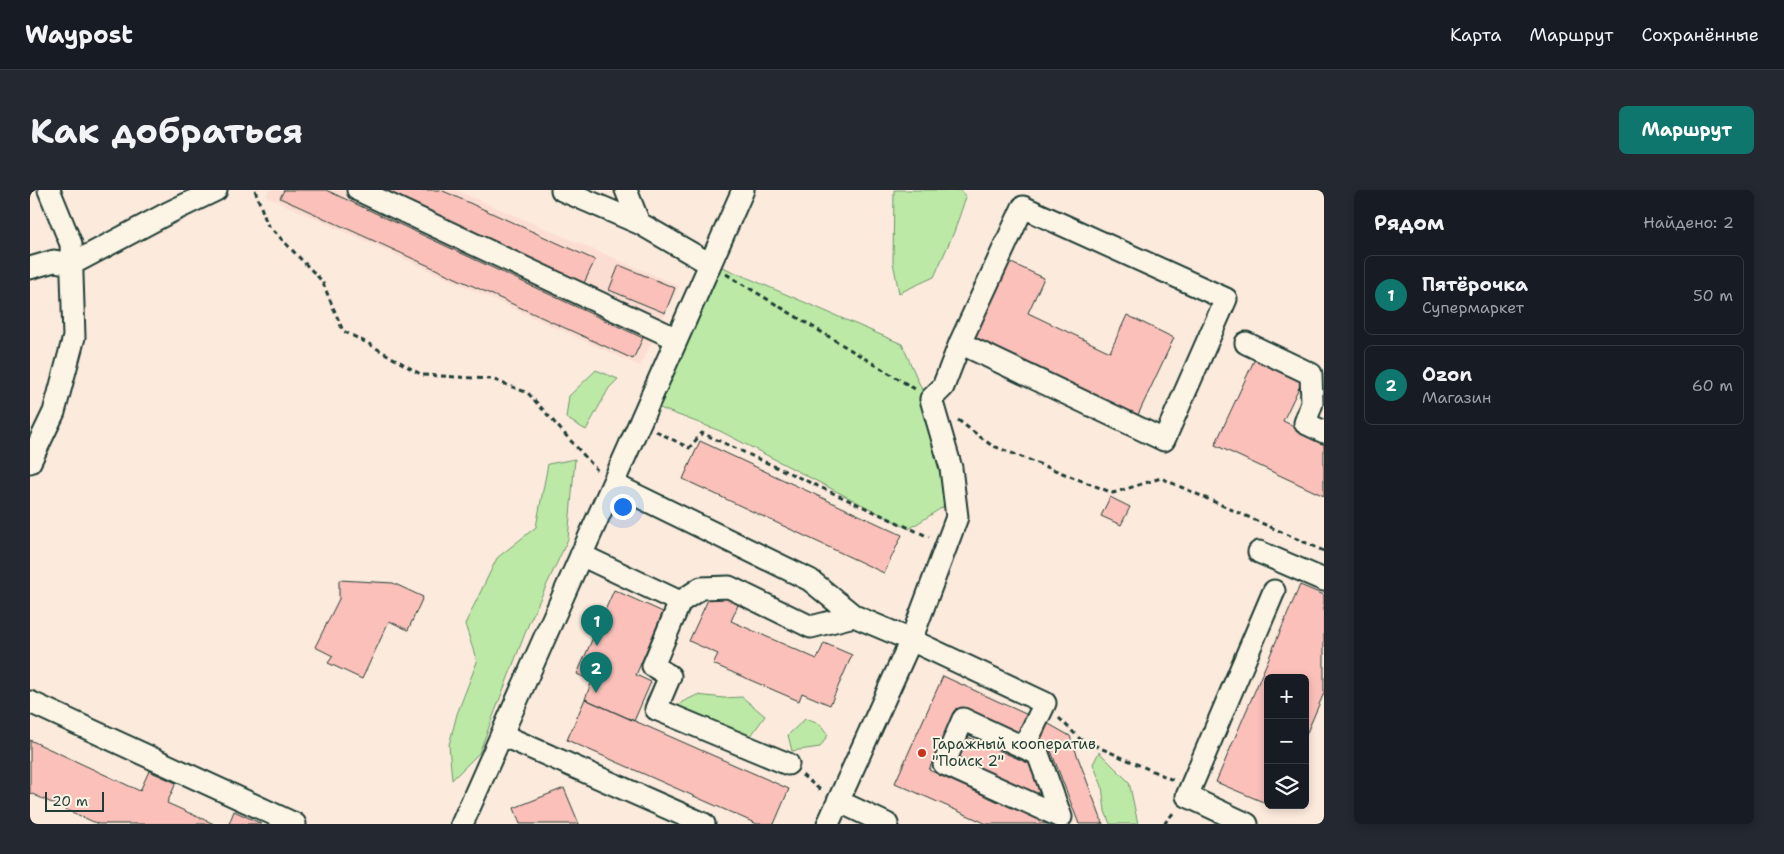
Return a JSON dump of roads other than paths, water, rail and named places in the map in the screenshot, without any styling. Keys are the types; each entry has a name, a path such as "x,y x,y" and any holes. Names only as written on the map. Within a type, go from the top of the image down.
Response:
{"street":[{"path":"31,460 54,412 74,338 71,244 49,190"},
{"path":"30,268 54,261 72,264 216,190"},
{"path":"358,190 677,339"},
{"path":"562,190 639,223 710,264"},
{"path":"626,190 639,223"},
{"path":"462,824 743,190"},
{"path":"828,824 911,640 957,517 952,468 931,399 943,387 960,343 1023,207 1226,300 1164,440 960,343"},
{"path":"1246,343 1311,374 1312,404 1305,424 1324,432"},
{"path":"613,484 810,580 854,616 911,640 1045,703 1024,747"},
{"path":"1260,552 1324,580"},
{"path":"581,555 680,602"},
{"path":"788,764 656,709 670,676 653,666 680,602 701,588 729,587 811,627 854,616"},
{"path":"1247,824 1187,796 1274,591"},
{"path":"30,702 295,824"},
{"path":"963,719 1024,747 1038,754 1062,817 944,764 963,719"},
{"path":"502,734 704,824"},
{"path":"838,801 873,821"}],"place":[{"name":"Пятёрочка","path":"597,646"},
{"name":"Ozon","path":"596,693"},
{"name":"Гаражный кооператив \"Поиск 2\"","path":"922,753"}]}
